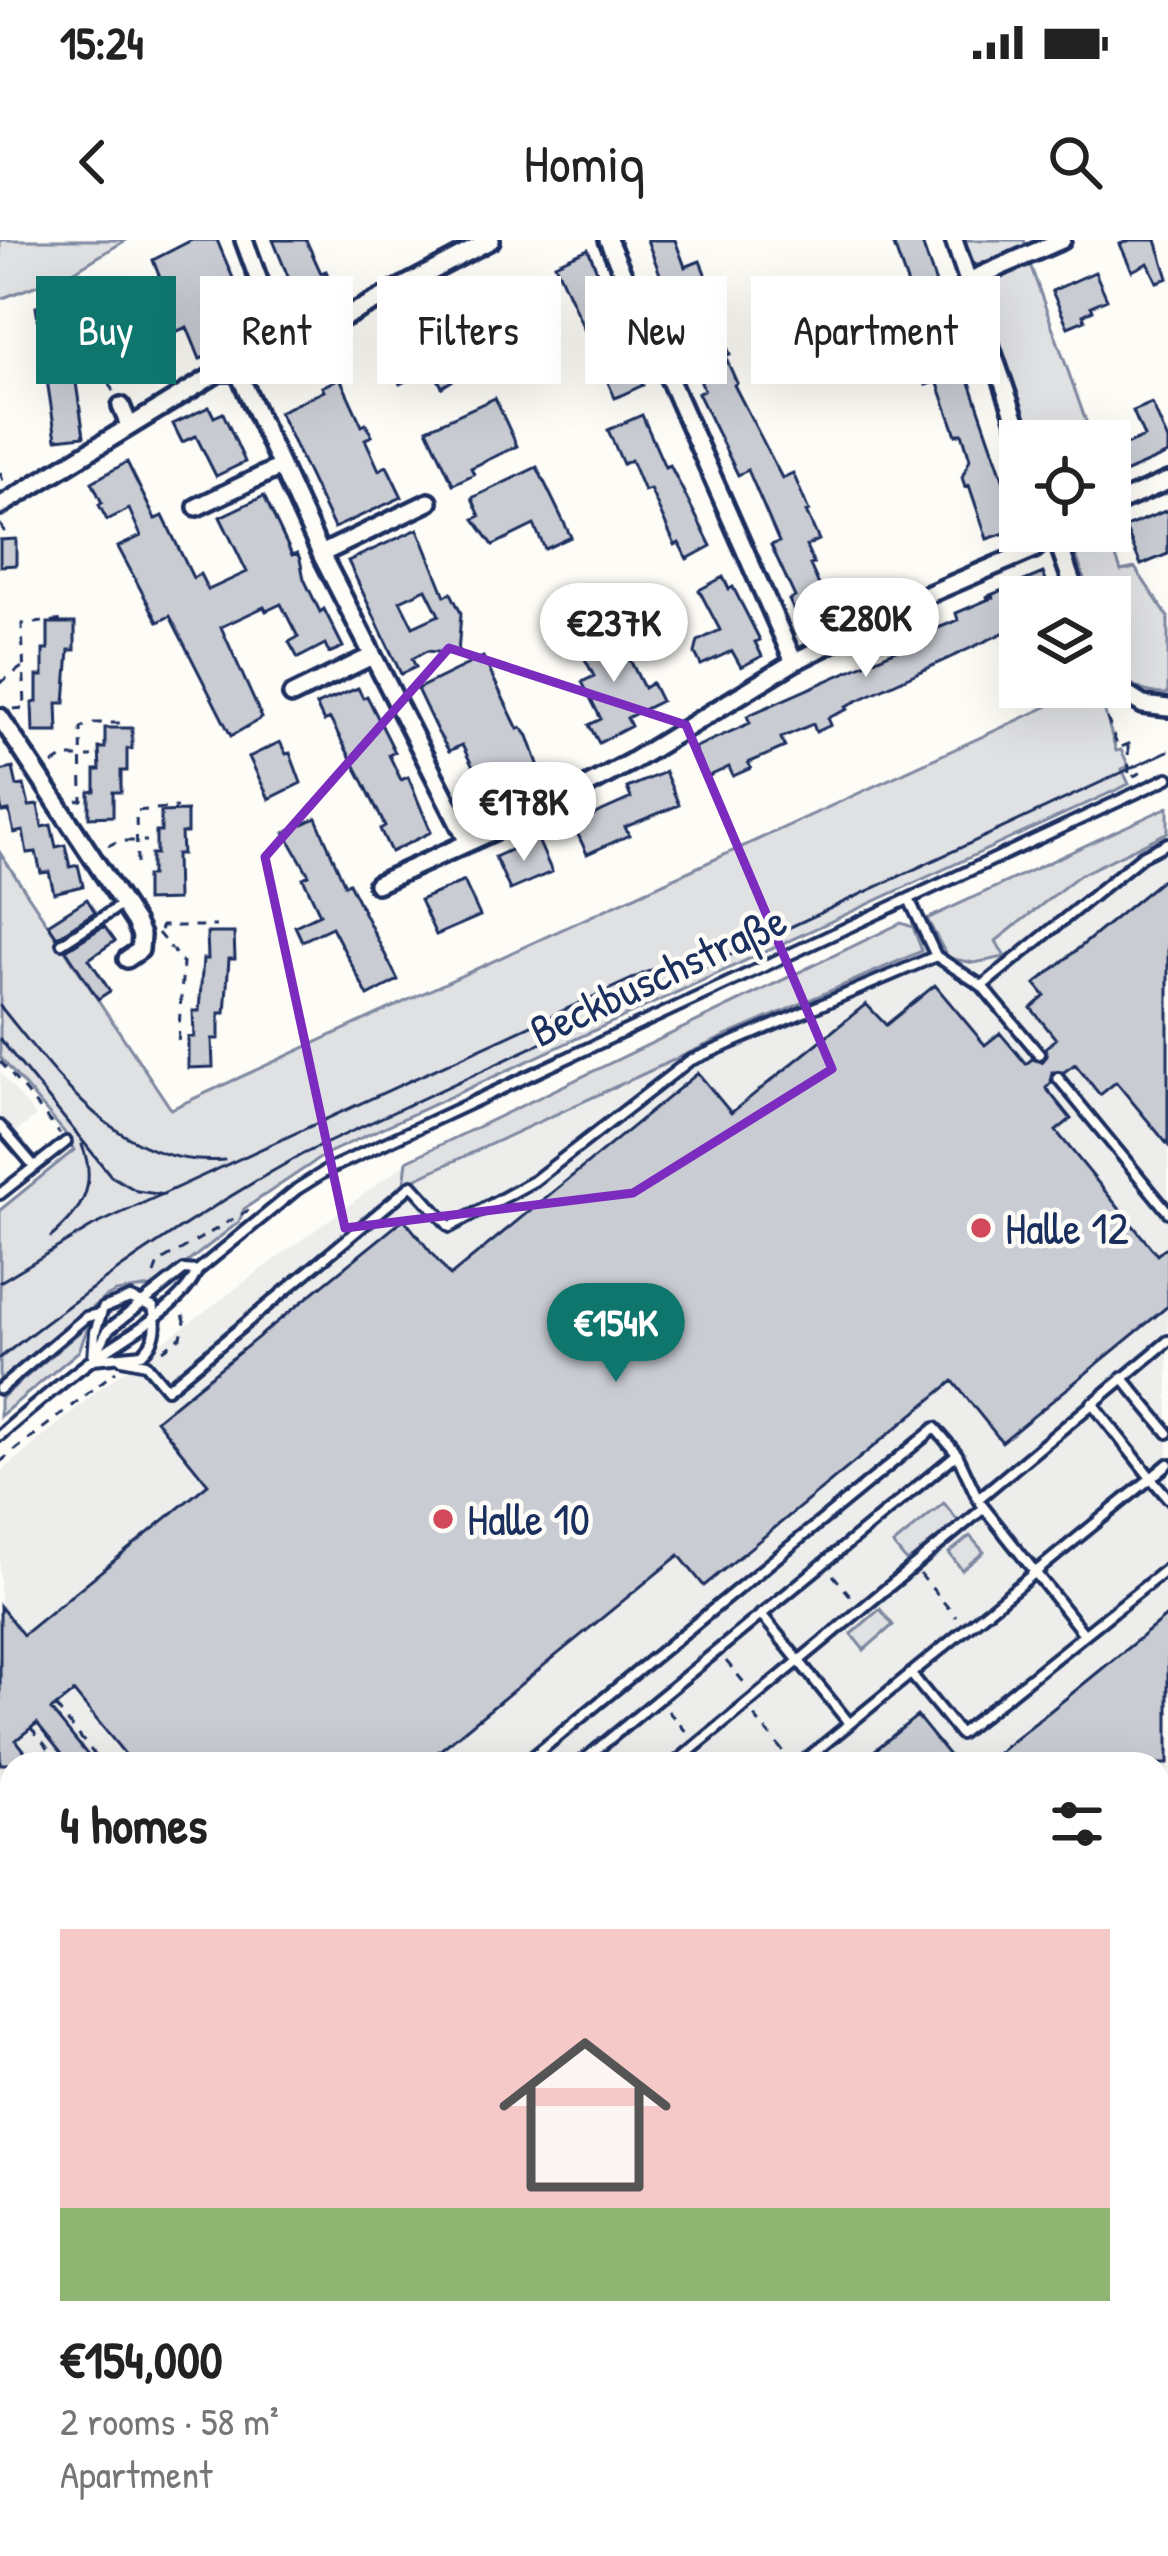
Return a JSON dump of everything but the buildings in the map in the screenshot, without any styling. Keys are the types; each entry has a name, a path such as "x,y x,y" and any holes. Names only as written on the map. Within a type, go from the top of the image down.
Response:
{"street":[{"path":"244,240 257,276"},
{"path":"353,313 491,240"},
{"path":"608,240 794,662"},
{"path":"954,240 966,276"},
{"path":"979,276 1062,240"},
{"path":"1000,374 1016,420"},
{"path":"0,506 200,383"},
{"path":"243,384 321,554 468,842"},
{"path":"121,406 129,424"},
{"path":"197,507 280,467"},
{"path":"1131,497 1168,481"},
{"path":"321,554 429,502"},
{"path":"377,884 549,806 631,762 794,662 1025,552"},
{"path":"292,695 372,656"},
{"path":"1131,695 1162,708"},
{"path":"2,713 58,805 150,936 127,959"}],"lane":[{"name":"Beckbuschstraße","path":"122,1359 148,1348 156,1333 155,1317 193,1281 197,1270 329,1169 1168,778"},
{"path":"982,986 1142,856 1168,843"},
{"path":"909,899 936,956 982,986 1039,1054"},
{"path":"62,944 124,903"},
{"path":"93,1359 146,1364 167,1389 412,1185 450,1227 534,1181 689,1061 936,956"},
{"path":"1058,1078 1168,1212"},
{"path":"0,1126 34,1167"},
{"path":"0,1194 66,1142"},
{"name":"Beckbuschstraße","path":"0,1389 110,1302 145,1301 184,1270 197,1270"},
{"path":"0,1435 93,1359 155,1317 145,1301 109,1330 93,1359"},
{"path":"93,1359 100,1314"},
{"path":"690,1752 915,1568 1092,1403 1168,1341"},
{"path":"1122,1377 1168,1433"},
{"path":"1092,1403 1168,1498"},
{"path":"539,1752 935,1428 957,1454 981,1503 1084,1634"},
{"path":"594,1752 957,1454"},
{"path":"813,1752 1168,1464"},
{"path":"911,1674 960,1734 1168,1568"},
{"path":"761,1614 849,1724"}],"path":[{"path":"108,384 121,406"},
{"path":"2,713 25,708 22,624 66,620"},
{"path":"0,683 23,666"},
{"path":"1104,708 1118,748 1137,740"},
{"path":"58,805 82,800 81,728 92,723 125,723"},
{"path":"1128,744 1129,778 1144,771"},
{"path":"38,774 64,757 92,757"},
{"path":"137,863 136,812 177,807"},
{"path":"91,854 118,841 147,841"},
{"path":"178,1046 183,963 150,936 162,926 216,926"},
{"path":"0,1061 66,1142"},
{"path":"161,1282 154,1274 158,1263 256,1207"},
{"path":"0,1462 108,1374 181,1337 184,1313 176,1303"},
{"path":"823,1563 863,1611"},
{"path":"915,1568 965,1627"},
{"path":"717,1651 756,1696"},
{"path":"659,1699 698,1746"},
{"path":"746,1706 786,1752"},
{"path":"56,1707 92,1752"},
{"path":"31,1728 51,1752"}],"highlighted area":[{"path":"449,648 686,725 832,1069 633,1193 345,1228 265,857"}],"shaded area":[{"path":"0,240 126,240 73,272 36,276 36,286 0,299"},
{"path":"964,240 1024,240 1028,251 984,269 972,262"},
{"path":"1030,264 1086,420 1027,420 1000,343 1000,278"},
{"path":"1075,552 1114,552 1121,571 1135,568 1168,617 1168,694 1148,692 1131,683 1131,576 1083,576"},
{"path":"1044,708 1104,708 1116,751 1121,750 1129,766 1122,769 1129,784 326,1154 244,1209 239,1222 157,1286 104,1298 0,1387 0,1210 74,1150 0,1057 0,853 171,1109"},
{"path":"1168,807 1168,832 1078,876 996,941 1005,957 974,963 948,958 927,919"},
{"path":"1168,810 1168,1752 0,1752 0,1473 102,1387 402,1166"},
{"path":"901,923 913,927 922,951 404,1184 407,1161"},
{"path":"0,1072 36,1116 0,1146"},
{"path":"89,1324 79,1351 0,1416 0,1399"},
{"path":"944,1503 958,1521 907,1562 893,1545"},
{"path":"970,1536 984,1552 962,1570 949,1553"},
{"path":"880,1609 893,1625 864,1650 851,1634"}],"tram line":[{"path":"0,1358 146,1251 301,1155 1168,751"},
{"path":"0,1282 93,1226 671,961"},
{"path":"0,1006 69,1088 122,1134 153,1150 187,1159 224,1160"},
{"path":"0,1039 111,1176 137,1191 164,1195"},
{"path":"51,1237 84,1197 88,1173 82,1145"}],"place":[{"name":"Halle 12","path":"981,1228"},
{"name":"Halle 10","path":"443,1519"}]}
